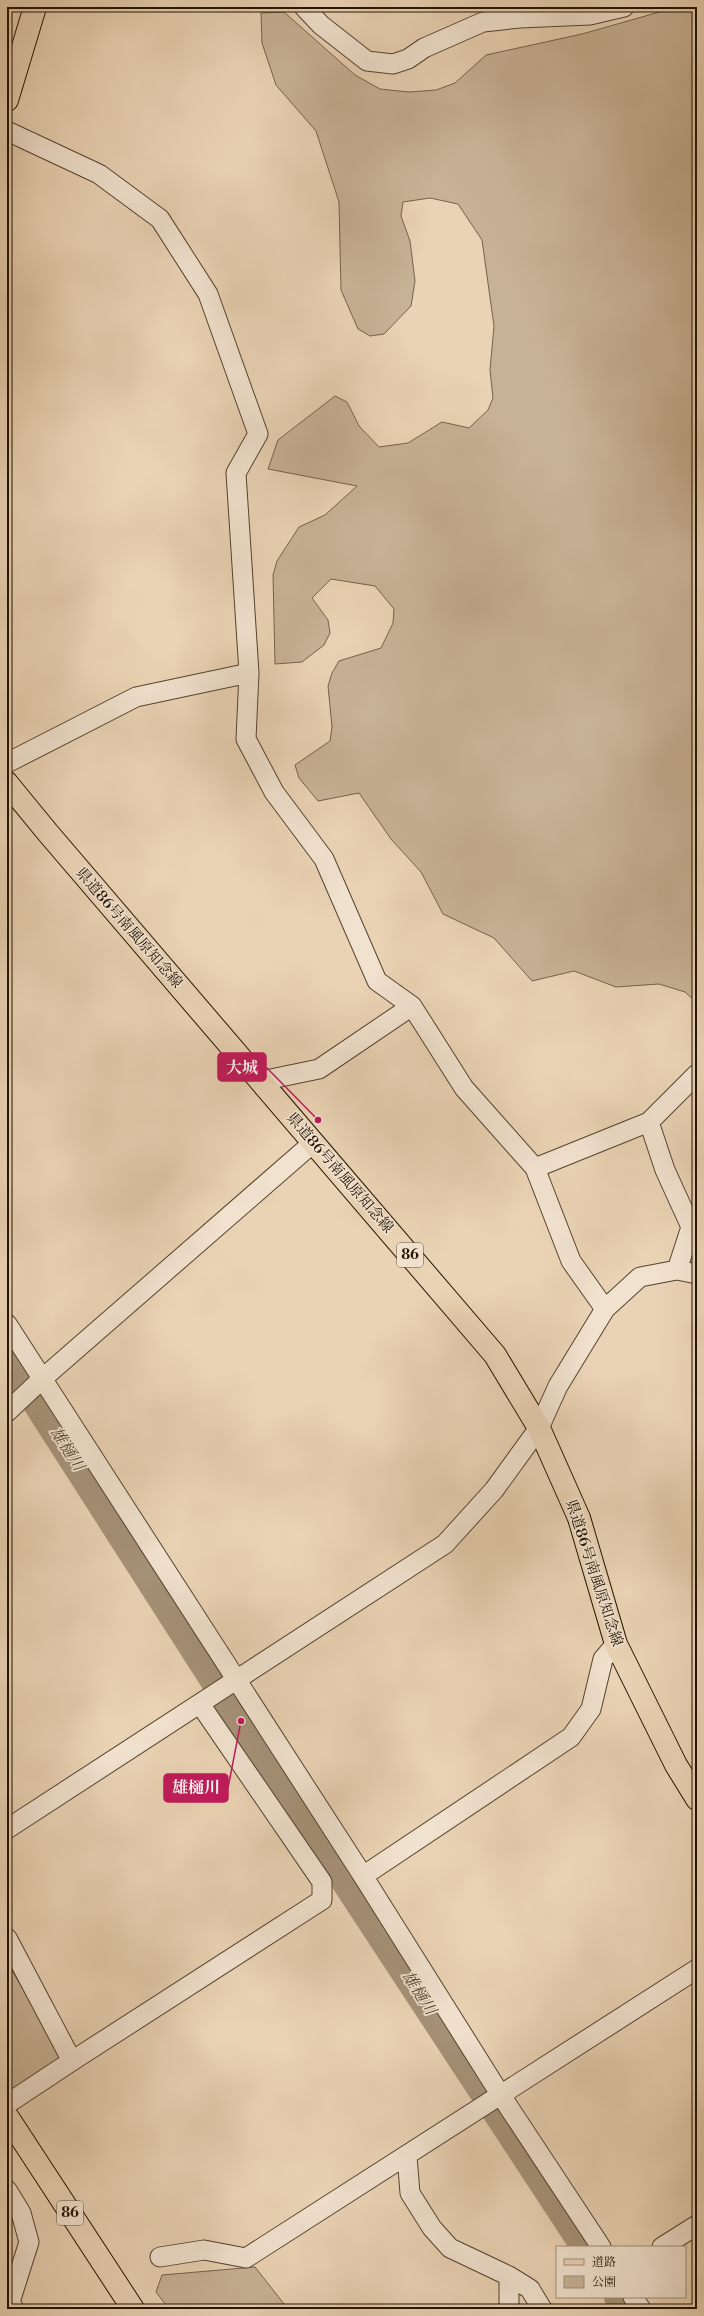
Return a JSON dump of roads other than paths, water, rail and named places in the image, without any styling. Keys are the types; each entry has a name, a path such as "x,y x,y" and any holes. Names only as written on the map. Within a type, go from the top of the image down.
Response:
{"main road":[{"path":"8,89 35,7"},
{"name":"県道86号南風原知念線","path":"7,783 495,1355 539,1428 579,1518 616,1644 676,1765 697,1799"},
{"name":"86","path":"7,2116 133,2309"}],"street":[{"path":"304,7 322,25 367,61 393,64 408,59 424,48 483,22 590,15 624,7"},
{"path":"7,131 99,174 160,218 208,294 258,434 236,473 249,673 246,739 274,792 324,860 377,981 412,1006 464,1088 535,1168 571,1261 605,1309"},
{"path":"7,763 136,697 249,673"},
{"path":"261,1082 319,1069 412,1006"},
{"path":"535,1168 649,1122 697,1074"},
{"path":"649,1122 665,1170 691,1227 677,1270"},
{"path":"7,1412 34,1386 314,1142"},
{"path":"7,1829 200,1704 236,1678 445,1544 494,1490 539,1428 558,1386 605,1309 640,1277 677,1270 697,1274"},
{"path":"7,1324 34,1386 236,1678 363,1876 492,2100 600,2246"},
{"path":"363,1876 571,1737 591,1709 603,1659 616,1644"},
{"path":"7,2104 322,1900 322,1882 200,1704"},
{"path":"7,1938 72,2061"},
{"path":"160,2257 204,2250 246,2258 697,1969"},
{"path":"407,2156 410,2193 432,2228 450,2248 509,2276 530,2289 542,2309"},
{"path":"7,2190 22,2212 29,2242 10,2302 14,2309"},
{"path":"664,2246 697,2225"},
{"path":"509,2276 509,2309"},
{"path":"634,2298 641,2309"}],"waterway":[{"name":"雄樋川","path":"7,1355 241,1721 585,2246"},
{"name":"雄樋川","path":"620,2298 626,2309"}],"place":[{"name":"大城","path":"318,1120"},
{"name":"雄樋川","path":"241,1721"}]}
